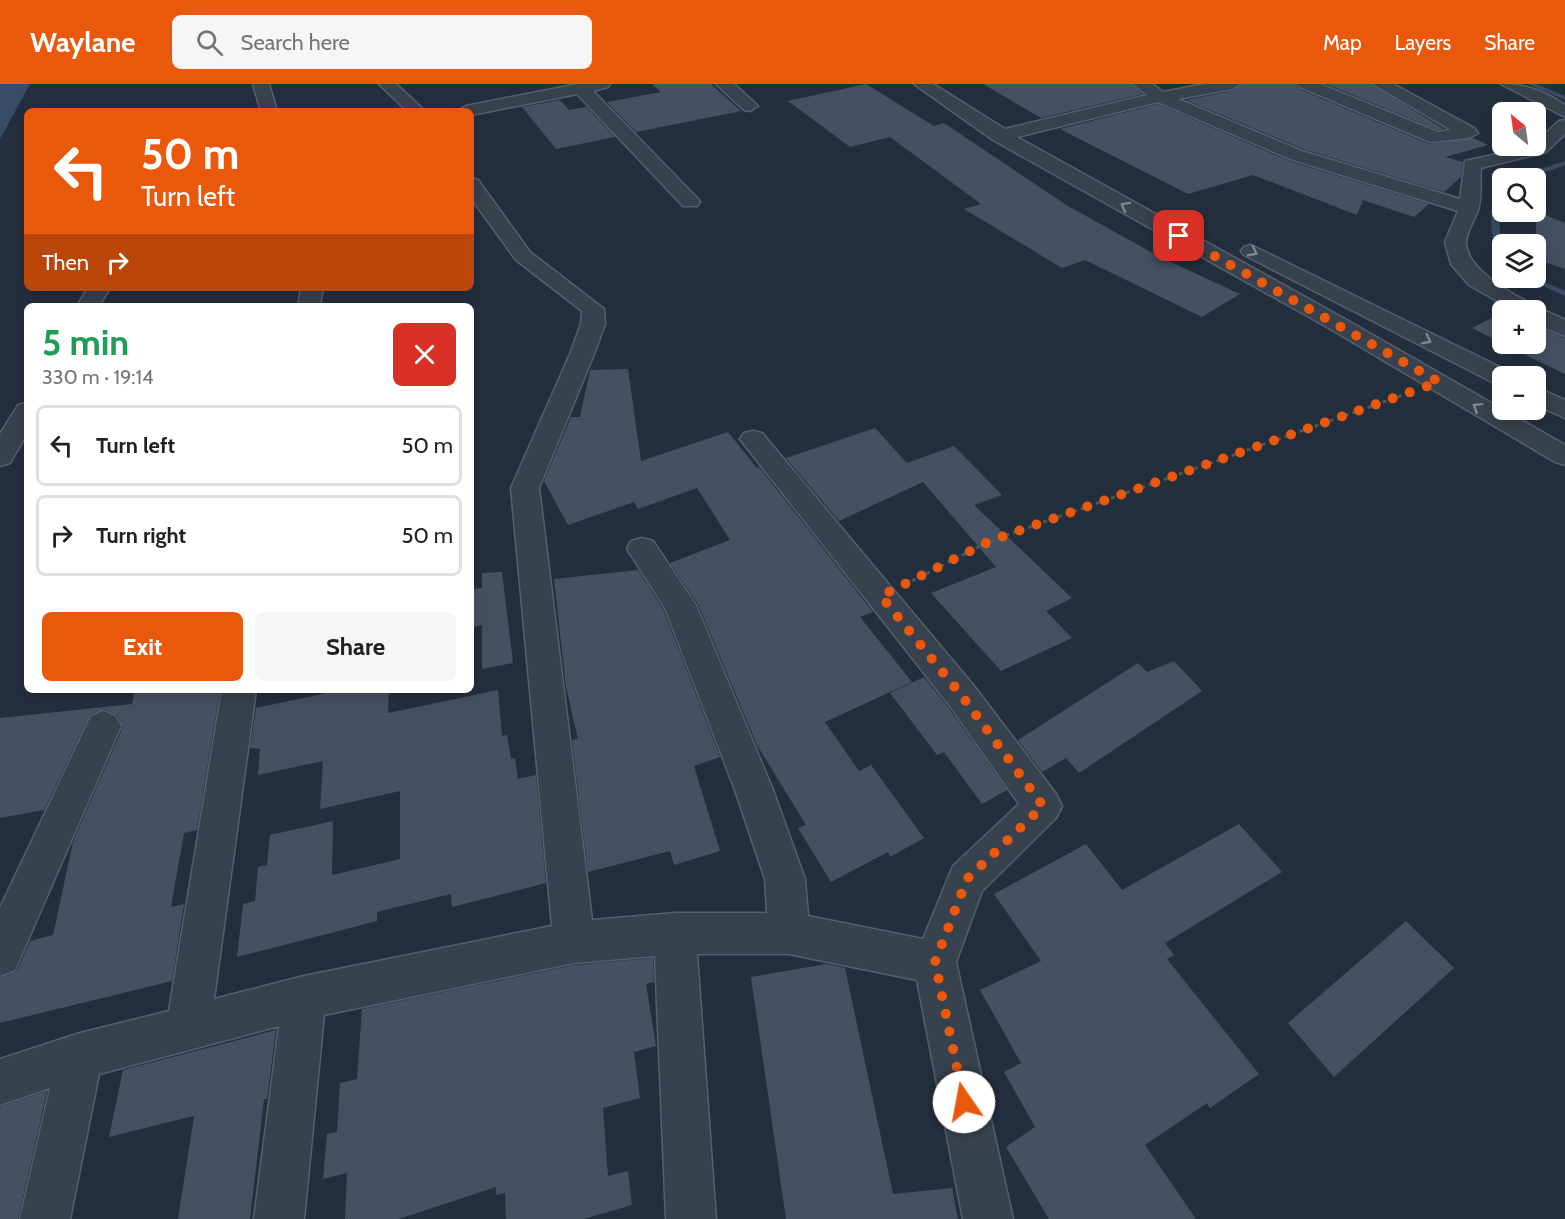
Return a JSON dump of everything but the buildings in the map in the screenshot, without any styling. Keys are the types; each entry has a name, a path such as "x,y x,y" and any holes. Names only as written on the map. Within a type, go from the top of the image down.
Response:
{"street":[{"path":"261,84 268,108"},
{"path":"387,84 414,108"},
{"path":"474,109 574,87 604,84"},
{"path":"724,84 750,106"},
{"path":"922,84 999,136 1439,382 1481,410 1565,456"},
{"path":"944,84 1088,163"},
{"path":"1141,84 1160,97 1296,155 1469,208"},
{"path":"999,136 1160,97 1232,84"},
{"path":"1306,84 1436,138 1468,132"},
{"path":"1381,84 1492,145"},
{"path":"1509,84 1548,101 1565,112"},
{"path":"574,87 690,202"},
{"path":"1553,151 1565,125"},
{"path":"1503,156 1472,165 1469,208 1455,242 1459,259 1477,280 1511,300"},
{"path":"474,188 523,256 593,309 593,324 582,354 525,488 574,942"},
{"path":"1232,241 1492,372"},
{"path":"1546,320 1565,329"},
{"path":"1546,400 1565,410"},
{"path":"0,457 24,416"},
{"path":"753,439 962,696 1043,806 967,879 935,962 988,1219"},
{"path":"642,549 680,605 754,790 785,879 789,933"},
{"path":"188,1028 239,693"},
{"path":"0,955 103,726"},
{"path":"0,1083 80,1056 304,998 574,942 675,934 789,933 935,962"},
{"path":"675,934 692,1219"},
{"path":"279,1219 304,998"},
{"path":"45,1219 80,1056"}],"path":[{"path":"881,596 990,541 1439,382"}],"water":[{"path":"0,84 30,84 0,139"}],"waterway":[{"path":"1531,84 1565,98"},
{"path":"1496,234 1496,179 1549,169 1565,163"},
{"path":"1546,285 1565,294"}],"route":[{"path":"964,1102 935,962 967,879 1043,806 962,696 881,596 990,541 1439,382 1179,236"}]}
